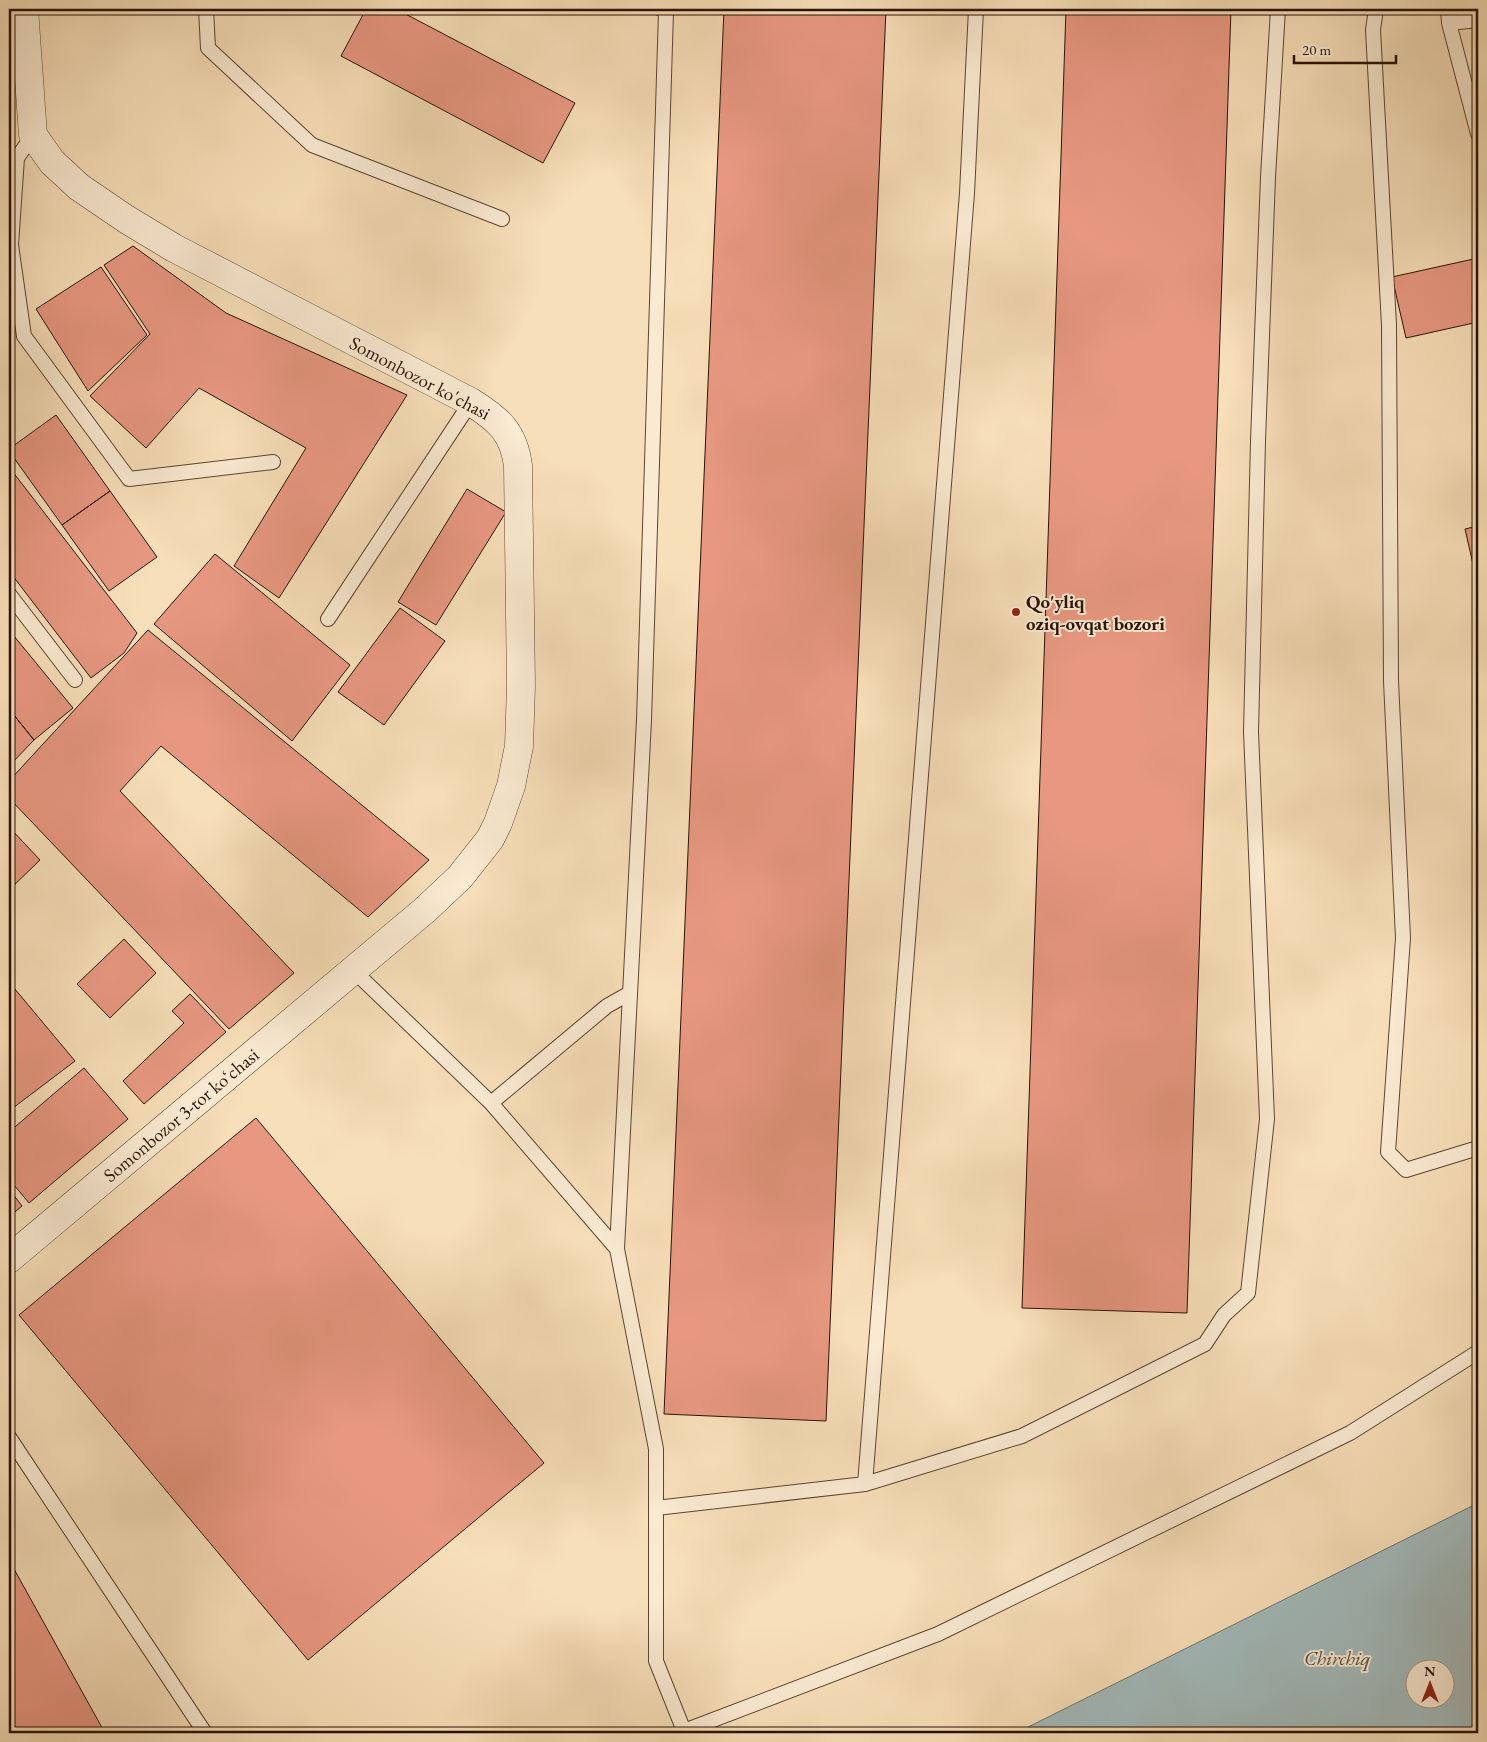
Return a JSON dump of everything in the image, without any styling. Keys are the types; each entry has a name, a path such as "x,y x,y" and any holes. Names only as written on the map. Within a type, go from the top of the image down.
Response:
{"street":[{"path":"24,9 18,52 33,136"},
{"name":"Somonbozor ko'chasi","path":"33,136 52,162 79,187 126,220 265,297 471,402 492,415 502,424 512,440 517,455 519,477 521,686 520,732 516,766 511,786 498,823 490,839 460,877 425,910 354,970"},
{"name":"Somonbozor 3-tor koʻchasi","path":"9,1259 354,970"}],"lane":[{"path":"206,9 208,48 312,145 502,219"},
{"path":"865,1484 966,203 976,9"},
{"path":"656,1508 865,1484 1022,1436 1205,1344 1224,1314 1248,1293 1267,1119 1251,732 1258,441 1268,178 1278,9"},
{"path":"1376,9 1373,30 1389,325 1391,681 1403,938 1388,1152 1406,1170 1478,1148"},
{"path":"1448,9 1478,134"},
{"path":"665,10 644,720 617,1249 656,1448 656,1661 684,1731 938,1634 1350,1433 1478,1352"},
{"path":"1450,23 1478,20"},
{"path":"33,136 17,158 11,245 24,336 117,464 129,480 273,462"},
{"path":"328,619 471,402"},
{"path":"9,594 75,680"},
{"path":"354,970 491,1103 617,1249"},
{"path":"491,1103 607,1006 630,993"},
{"path":"9,1437 205,1733"}],"water":[{"name":"Chirchiq","path":"1478,1503 1478,1733 1016,1733"}],"building":[{"path":"366,9 396,9 575,103 543,163 341,56"},
{"path":"724,9 886,9 826,1421 664,1414"},
{"path":"1066,9 1231,9 1187,1313 1022,1308"},
{"path":"133,246 226,313 407,395 279,598 234,566 306,448 199,388 146,448 90,396 150,334 104,265"},
{"path":"1478,258 1478,322 1406,338 1392,277"},
{"path":"101,267 147,335 88,391 36,309"},
{"path":"56,415 110,491 62,525 9,451 9,449"},
{"path":"9,467 137,633 124,653 91,678 9,571"},
{"path":"467,489 506,512 436,625 398,602"},
{"path":"110,491 157,557 109,591 62,525"},
{"path":"1478,526 1478,586 1465,529"},
{"path":"215,554 350,665 292,741 154,624"},
{"path":"400,608 445,641 384,725 338,692"},
{"path":"9,630 73,708 34,740 9,709"},
{"path":"148,630 429,860 368,917 161,746 120,791 294,973 229,1029 9,798 9,781"},
{"path":"9,709 34,740 9,766"},
{"path":"9,827 40,860 9,890"},
{"path":"124,939 156,973 110,1018 77,984"},
{"path":"9,982 75,1061 9,1111"},
{"path":"190,994 226,1032 144,1104 123,1081 184,1023 172,1011"},
{"path":"84,1068 128,1119 29,1203 9,1179 9,1132"},
{"path":"256,1118 544,1463 308,1660 19,1315"},
{"path":"9,1189 22,1206 9,1217"},
{"path":"9,1560 105,1733 9,1733"}],"place":[{"name":"Qo'yliq oziq-ovqat bozori","path":"1016,612"}]}
